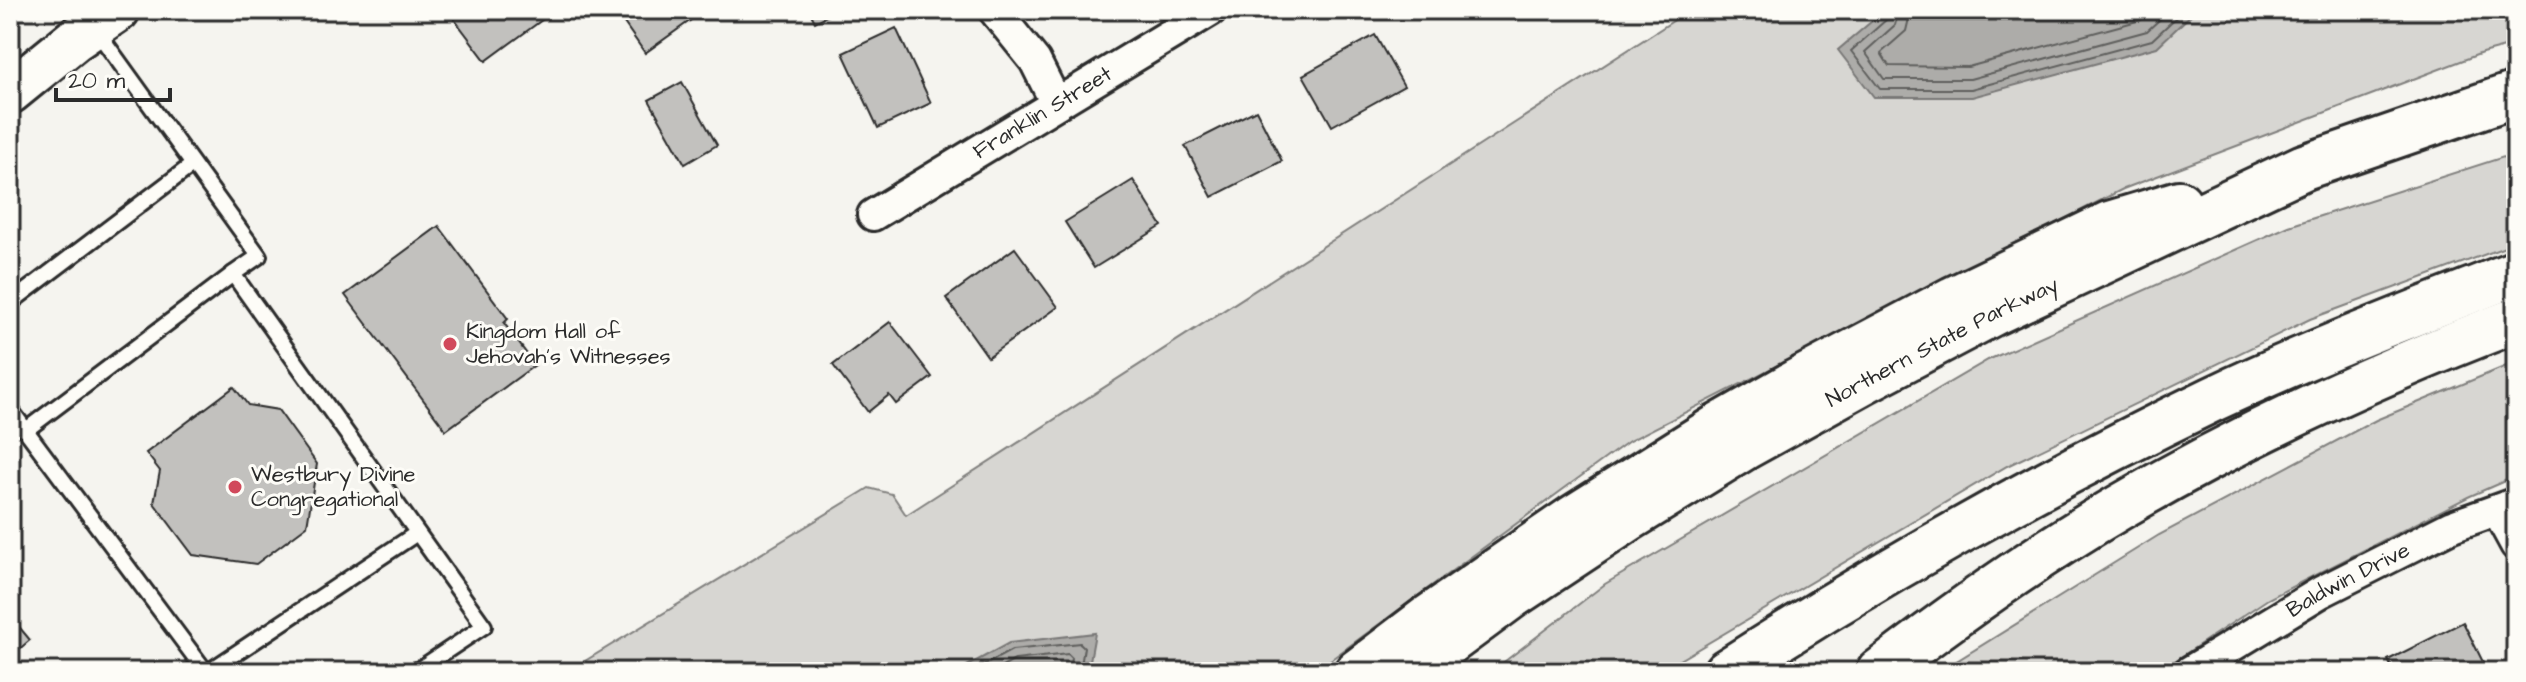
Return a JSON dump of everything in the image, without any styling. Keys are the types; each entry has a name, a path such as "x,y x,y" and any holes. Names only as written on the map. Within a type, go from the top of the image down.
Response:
{"highway":[{"name":"Northern State Parkway","path":"1409,672 1512,596 1745,447 1995,312 2304,167 2516,94"},
{"path":"1357,672 1428,618 1573,518 1719,426 1860,347 2109,224 2304,167"},
{"path":"1726,672 1879,577 2094,459 2281,368 2516,273"},
{"path":"1879,672 2002,581 2133,500 2326,399 2437,350 2516,320"}],"main road":[{"path":"10,92 106,18"}],"street":[{"path":"994,10 1035,61 1056,103"},
{"name":"Franklin Street","path":"873,215 1211,10"},
{"path":"2507,507 2516,545"},
{"name":"Baldwin Drive","path":"2189,672 2321,592 2452,526 2507,507"}],"lane":[{"path":"26,430 259,256 192,165 106,18"},
{"path":"10,303 192,165"},
{"path":"233,274 484,626 415,672"},
{"path":"10,409 207,672 417,533"}],"shaded area":[{"path":"1690,10 2516,10 2516,44 2482,53 2123,189 1629,441 1314,672 567,672 869,488 892,494 906,515"},
{"path":"2516,153 2516,243 2310,319 2007,466 1659,672 1491,672 1605,584 1988,360 2289,226"},
{"path":"2516,362 2516,476 2468,497 2268,599 2158,672 1939,672 2159,535 2376,420"}],"water":[{"path":"1885,10 2196,10 2157,47 1972,97 1874,97 1838,50"},
{"path":"1095,633 1088,672 956,672 1009,643"}],"building":[{"path":"542,10 546,17 486,61 449,12"},
{"path":"615,10 684,10 691,20 645,53"},
{"path":"809,10 838,10 815,22"},
{"path":"896,28 931,103 878,128 843,53"},
{"path":"1375,35 1404,86 1332,126 1303,75"},
{"path":"682,82 717,145 685,164 649,100"},
{"path":"1256,110 1282,161 1212,197 1185,146"},
{"path":"1133,180 1162,226 1094,268 1065,222"},
{"name":"Kingdom Hall of Jehovah's Witnesses","path":"439,226 508,319 504,323 535,365 446,430 345,295"},
{"path":"1015,248 1058,307 988,357 946,298"},
{"path":"890,322 932,377 896,404 889,395 868,412 833,365"},
{"name":"Westbury Divine Congregational","path":"234,387 248,405 278,410 317,464 307,526 256,564 193,555 154,503 160,471 146,453"},
{"path":"10,616 30,640 10,657"},
{"path":"2463,622 2488,672 2394,672 2388,660"}],"place":[{"name":"Kingdom Hall of Jehovah's Witnesses","path":"450,344"},
{"name":"Westbury Divine Congregational","path":"235,487"}]}
